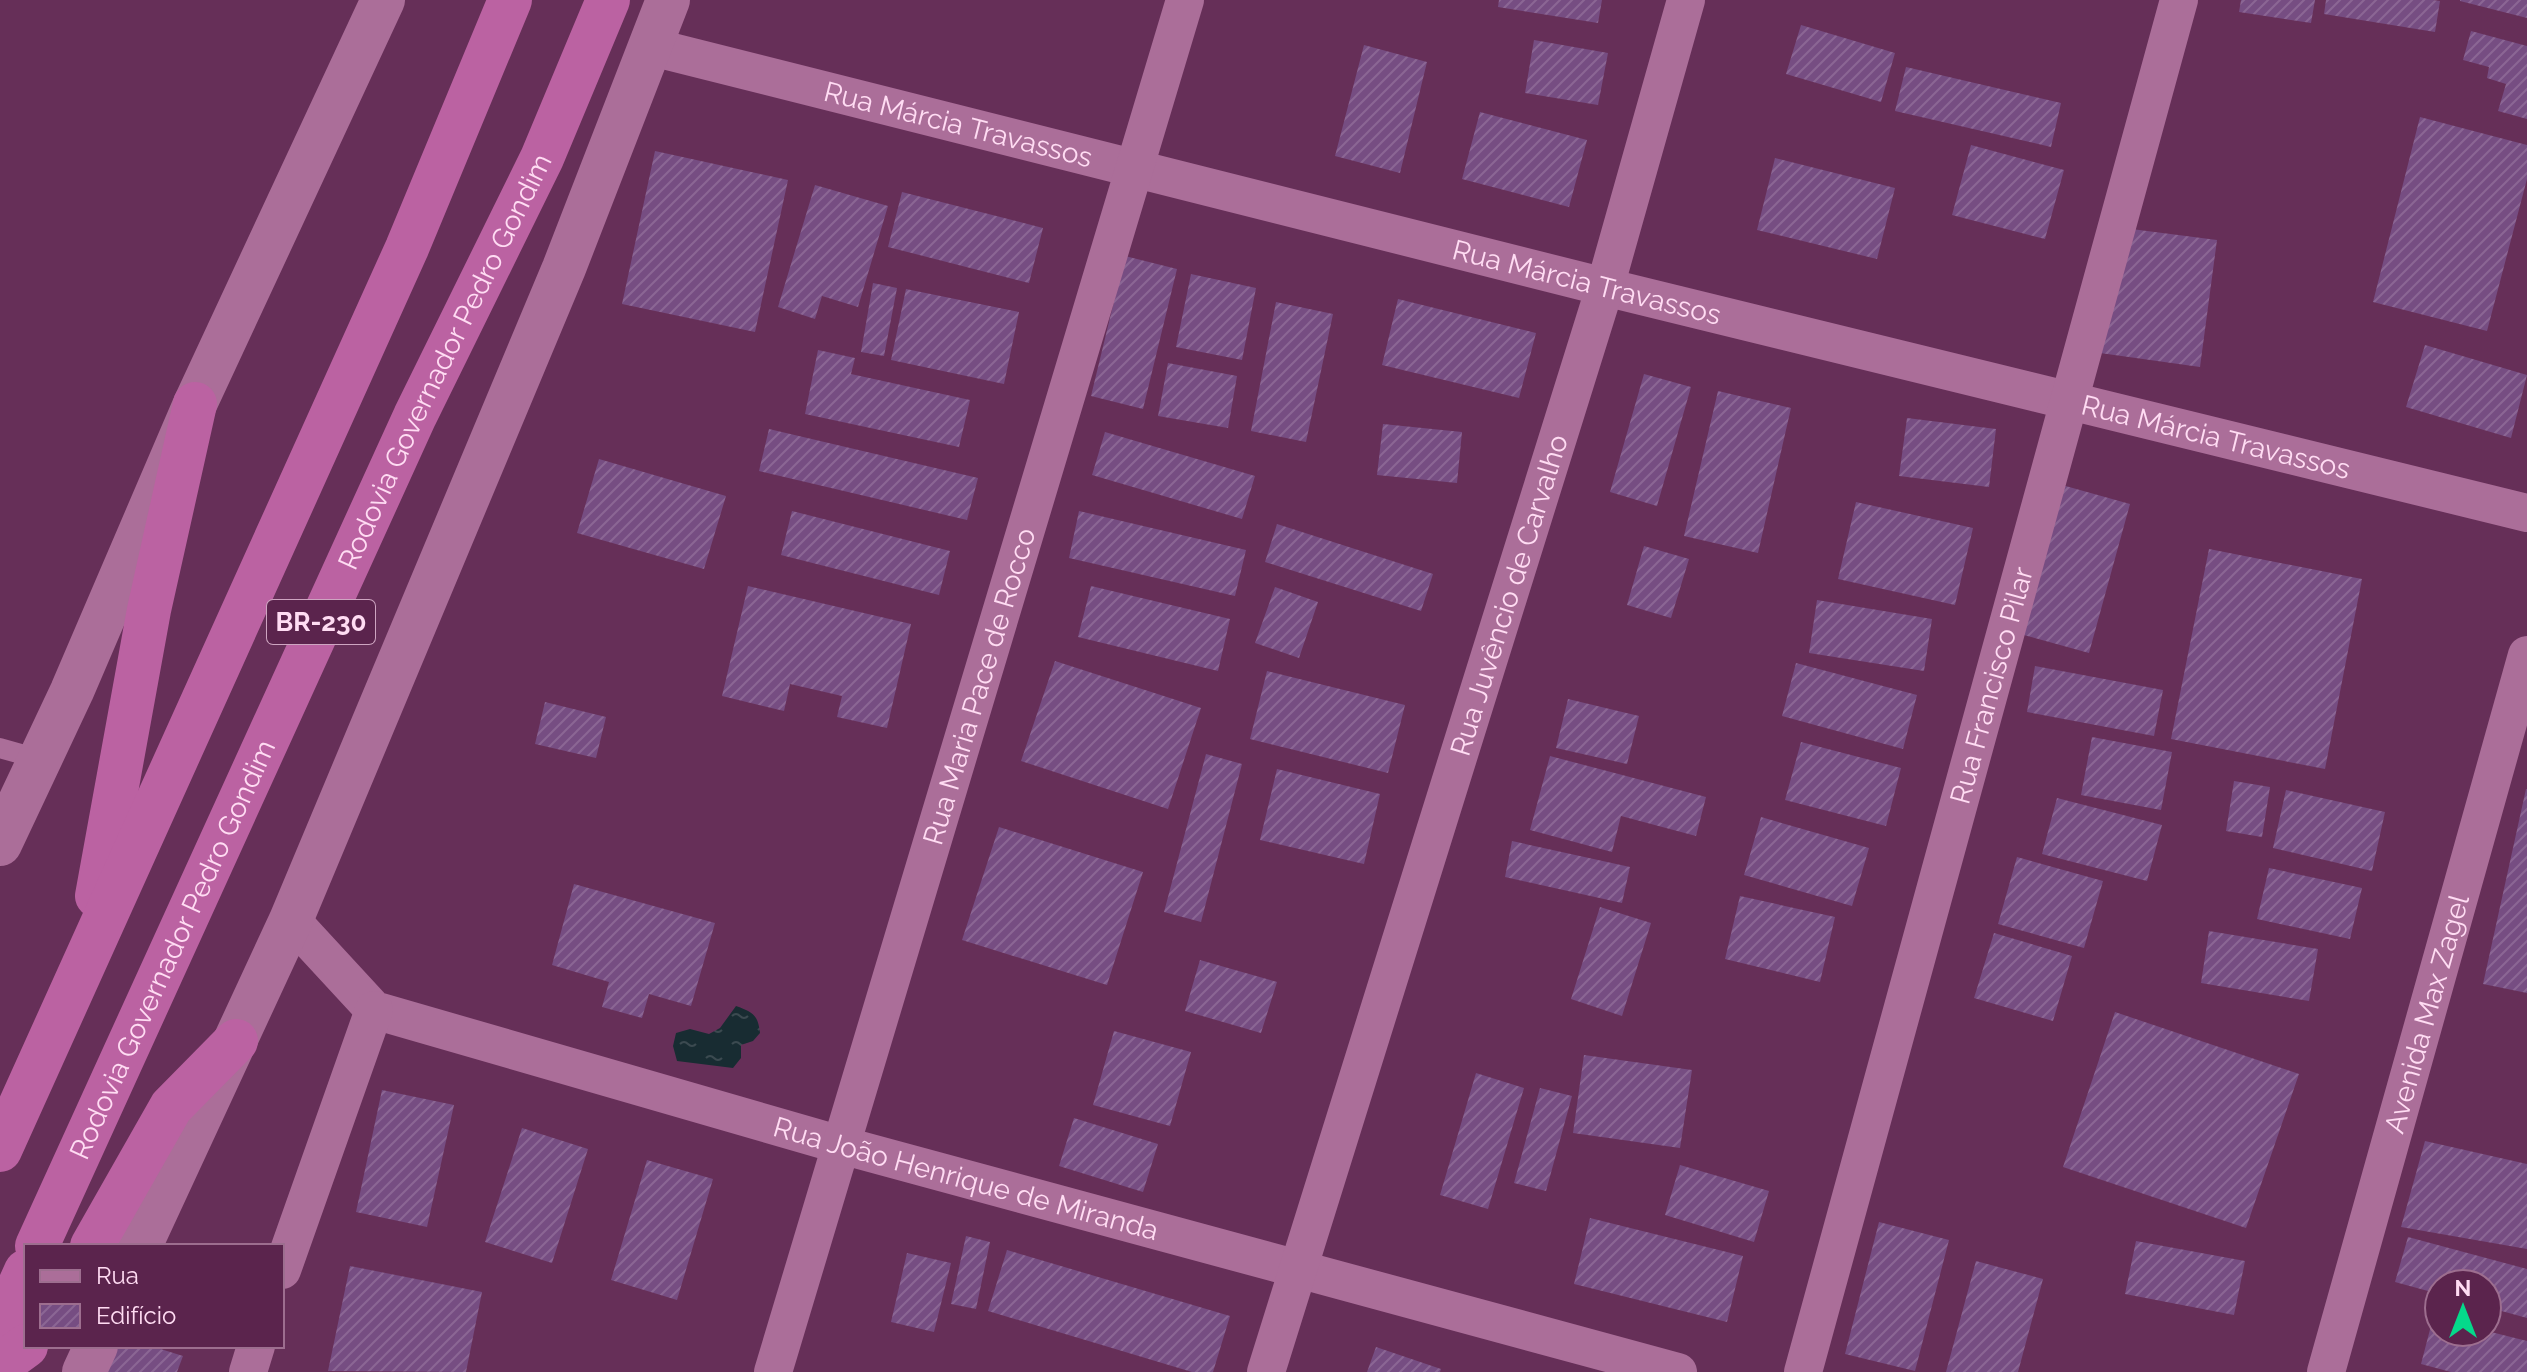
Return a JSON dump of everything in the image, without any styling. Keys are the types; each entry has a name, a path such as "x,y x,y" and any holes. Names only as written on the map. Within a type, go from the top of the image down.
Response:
{"highway":[{"name":"BR-230","path":"0,1150 407,248 510,0"},
{"name":"Rodovia Governador Pedro Gondim","path":"38,1244 415,416 542,158 608,0"},
{"path":"87,959 149,610 195,404"},
{"path":"93,1244 171,1107 236,1041"},
{"path":"0,1328 24,1275"},
{"path":"0,1365 24,1347"}],"street":[{"path":"0,844 19,754 72,691 195,404 383,0"},
{"path":"141,1244 291,920 552,297 668,0"},
{"name":"Rua Maria Pace de Rocco","path":"773,1372 1185,0"},
{"name":"Rua Juvêncio de Carvalho","path":"1266,1372 1605,287 1686,0"},
{"name":"Rua Francisco Pilar","path":"1803,1372 2179,0"},
{"name":"Rua Márcia Travassos","path":"648,46 1605,287 2527,513"},
{"name":"Avenida Max Zagel","path":"2326,1372 2527,655"},
{"path":"284,1264 374,1010 291,920"},
{"name":"Rua João Henrique de Miranda","path":"374,1010 841,1145 1678,1372"},
{"path":"84,1372 95,1348"},
{"path":"248,1372 255,1348"}],"water":[{"path":"736,1006 754,1015 760,1033 753,1041 741,1045 741,1058 733,1068 677,1061 673,1046 676,1033 690,1029 709,1034 720,1028"}],"building":[{"path":"1499,0 1602,0 1598,23 1498,7"},
{"path":"2241,0 2315,0 2311,23 2239,12"},
{"path":"2326,0 2440,1 2435,32 2324,14"},
{"path":"2527,0 2527,18 2460,1"},
{"path":"1801,25 1895,53 1881,102 1786,74"},
{"path":"2471,31 2527,46 2527,119 2498,111 2506,84 2487,78 2489,67 2463,60"},
{"path":"1534,40 1608,53 1598,105 1525,93"},
{"path":"1364,45 1427,62 1400,173 1335,156"},
{"path":"1906,67 2061,103 2051,147 1895,111"},
{"path":"1480,112 1587,140 1569,207 1462,179"},
{"path":"2420,117 2527,145 2527,179 2487,331 2373,302"},
{"path":"1971,145 2064,170 2045,239 1952,215"},
{"path":"655,151 788,180 755,332 622,304"},
{"path":"1775,158 1895,188 1877,259 1757,230"},
{"path":"815,185 888,206 858,307 822,296 815,319 778,307"},
{"path":"902,192 1043,228 1029,283 888,247"},
{"path":"2116,227 2217,240 2200,367 2100,353"},
{"path":"1125,256 1177,269 1143,409 1091,396"},
{"path":"1191,274 1256,288 1242,360 1176,347"},
{"path":"873,283 897,288 884,356 861,352"},
{"path":"906,289 1019,312 1004,384 891,360"},
{"path":"1398,299 1536,333 1519,398 1382,365"},
{"path":"1276,302 1333,314 1306,442 1251,431"},
{"path":"2425,345 2527,375 2511,438 2406,407"},
{"path":"818,350 855,358 851,374 970,400 959,447 805,414"},
{"path":"1168,363 1237,376 1228,428 1158,416"},
{"path":"1644,374 1691,387 1657,506 1610,492"},
{"path":"1718,391 1791,408 1758,553 1684,536"},
{"path":"1907,418 1996,429 1989,487 1899,476"},
{"path":"1383,424 1462,432 1457,483 1377,475"},
{"path":"769,429 978,478 967,520 759,471"},
{"path":"1105,432 1255,476 1242,519 1092,475"},
{"path":"599,459 726,496 704,569 577,533"},
{"path":"2062,485 2130,504 2089,653 2020,634"},
{"path":"1856,502 1973,528 1955,605 1838,579"},
{"path":"792,511 950,551 939,595 781,555"},
{"path":"1079,511 1246,550 1235,596 1069,558"},
{"path":"1277,524 1433,574 1421,611 1265,562"},
{"path":"1644,546 1689,559 1671,618 1627,605"},
{"path":"2209,549 2362,579 2325,769 2171,739"},
{"path":"748,586 911,624 887,728 837,717 842,696 790,684 784,711 722,696"},
{"path":"1091,586 1230,619 1218,671 1078,637"},
{"path":"1275,587 1318,602 1299,658 1255,643"},
{"path":"1817,600 1932,619 1924,671 1809,653"},
{"path":"1055,661 1201,708 1168,809 1021,761"},
{"path":"1796,663 1917,695 1903,749 1782,716"},
{"path":"2035,666 2163,690 2154,736 2027,712"},
{"path":"1267,671 1405,705 1388,773 1250,739"},
{"path":"1568,699 1639,716 1627,764 1556,748"},
{"path":"545,702 606,717 596,758 535,744"},
{"path":"2092,737 2172,752 2161,810 2081,795"},
{"path":"1801,742 1901,768 1886,826 1785,800"},
{"path":"1206,754 1242,764 1201,922 1164,912"},
{"path":"1550,756 1706,797 1696,836 1621,816 1612,852 1530,830"},
{"path":"1277,769 1380,794 1364,864 1260,840"},
{"path":"2234,781 2270,787 2262,837 2226,831"},
{"path":"2527,789 2527,993 2483,984"},
{"path":"2286,790 2385,812 2372,871 2273,848"},
{"path":"2057,798 2162,825 2147,881 2042,854"},
{"path":"1761,817 1869,848 1852,906 1744,875"},
{"path":"999,827 1143,872 1107,985 962,940"},
{"path":"1512,841 1630,867 1622,903 1505,877"},
{"path":"2017,857 2103,881 2084,948 1998,924"},
{"path":"2269,868 2362,888 2350,939 2257,919"},
{"path":"574,884 715,923 691,1006 649,994 642,1018 602,1007 609,982 552,965"},
{"path":"1740,896 1835,917 1820,982 1725,959"},
{"path":"1600,907 1651,923 1622,1016 1571,999"},
{"path":"2209,931 2318,949 2309,1001 2201,983"},
{"path":"1994,933 2072,956 2053,1021 1974,998"},
{"path":"1200,960 1277,982 1261,1033 1185,1011"},
{"path":"2115,1012 2299,1074 2246,1228 2063,1167"},
{"path":"1114,1031 1191,1052 1170,1126 1093,1105"},
{"path":"1584,1055 1692,1070 1680,1148 1573,1133"},
{"path":"1476,1073 1524,1088 1488,1209 1440,1195"},
{"path":"1540,1088 1572,1096 1546,1191 1514,1183"},
{"path":"382,1090 454,1105 427,1227 356,1212"},
{"path":"1074,1118 1158,1144 1143,1192 1059,1166"},
{"path":"522,1128 588,1149 552,1263 485,1242"},
{"path":"2425,1141 2527,1164 2527,1249 2401,1227"},
{"path":"647,1160 713,1179 677,1300 611,1280"},
{"path":"1680,1165 1769,1191 1754,1242 1665,1215"},
{"path":"1590,1218 1743,1256 1727,1322 1574,1284"},
{"path":"1879,1222 1949,1240 1915,1371 1845,1354"},
{"path":"966,1236 990,1242 976,1309 951,1304"},
{"path":"2408,1237 2527,1269 2527,1318 2503,1311 2503,1268 2423,1268 2423,1290 2395,1282"},
{"path":"2136,1241 2245,1261 2234,1315 2125,1294"},
{"path":"1007,1250 1230,1316 1213,1372 1192,1372 988,1311"},
{"path":"907,1253 951,1263 934,1332 891,1322"},
{"path":"1976,1261 2043,1279 2018,1372 1946,1372"},
{"path":"350,1266 482,1292 466,1372 328,1371"},
{"path":"2503,1335 2527,1341 2527,1372 2451,1372 2421,1364 2425,1348 2503,1348"},
{"path":"1376,1347 1441,1369 1440,1372 1367,1372"},
{"path":"114,1348 157,1348 183,1356 177,1372 107,1372"}]}
